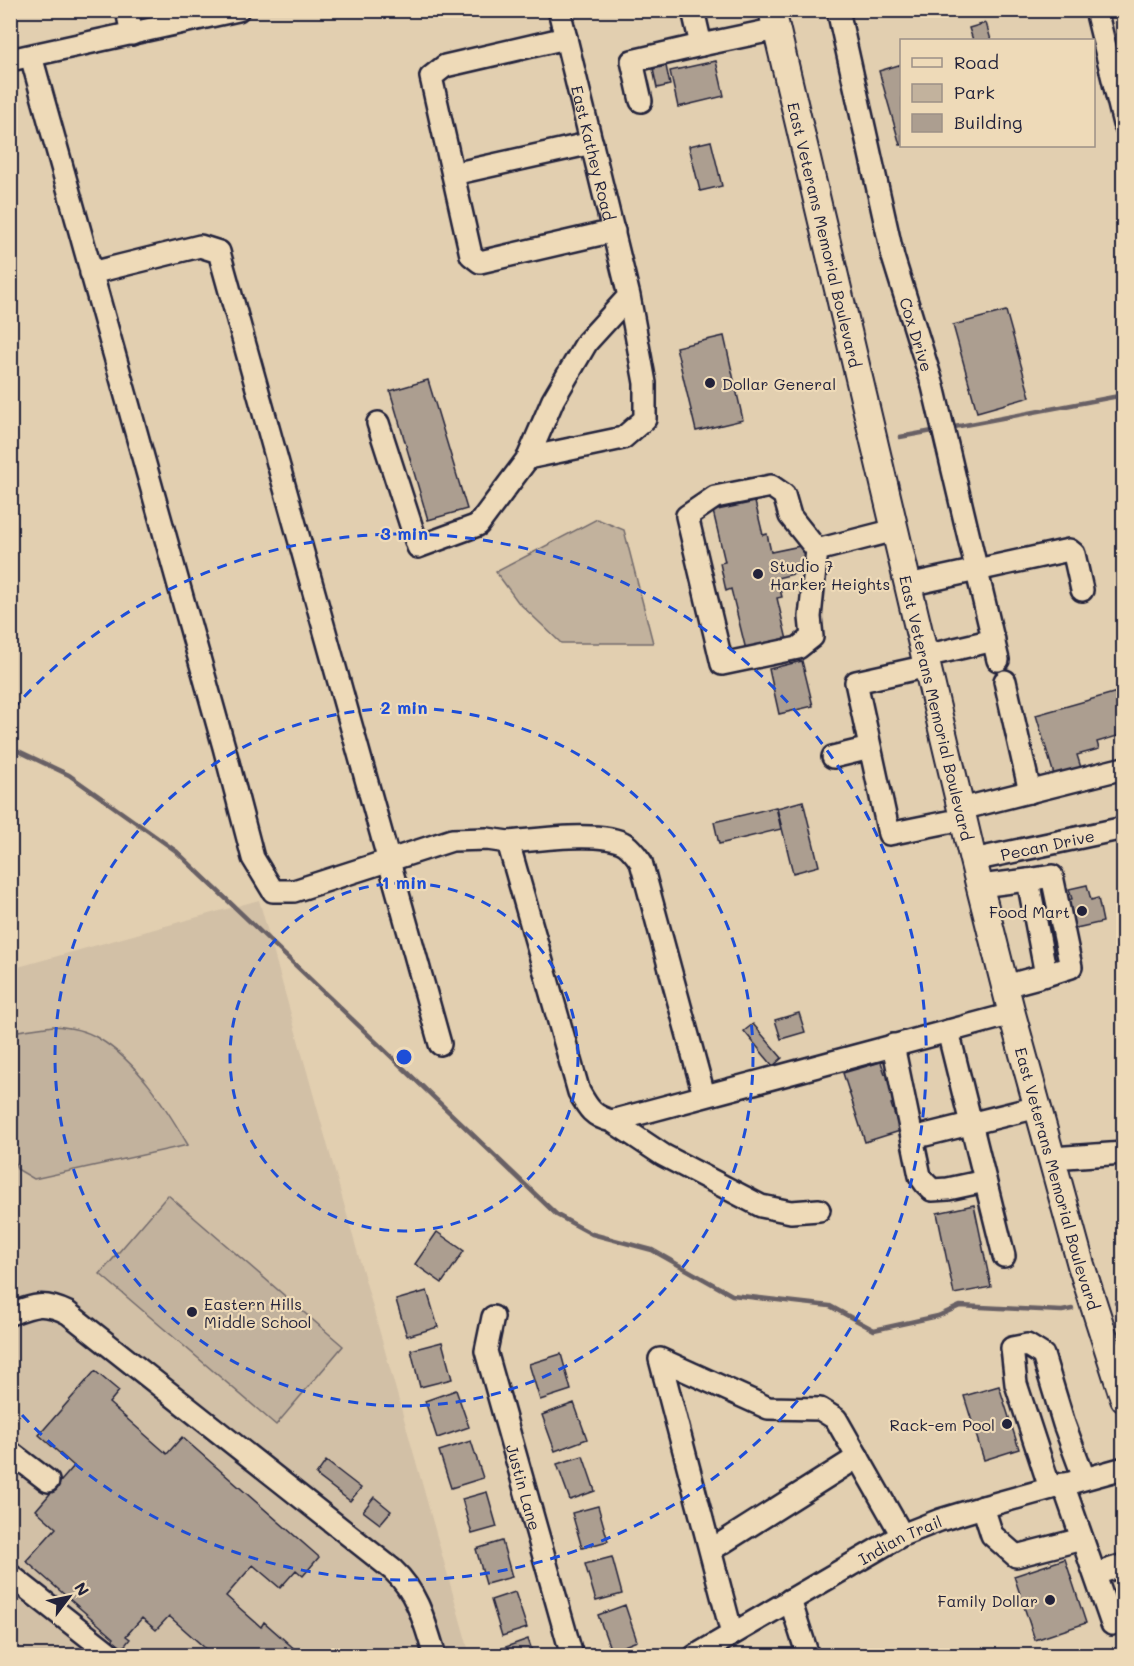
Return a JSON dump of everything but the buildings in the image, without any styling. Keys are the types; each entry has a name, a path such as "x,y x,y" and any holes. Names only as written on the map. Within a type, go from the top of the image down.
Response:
{"main road":[{"name":"East Veterans Memorial Boulevard","path":"775,20 962,814 1012,1014 1081,1265 1123,1393"}],"street":[{"path":"127,10 132,34"},
{"path":"238,10 21,58 92,273 253,858 273,891 294,891 452,840 487,839 508,842 559,838 603,838 620,842 633,851 641,862 704,1095"},
{"name":"East Kathey Road","path":"528,458 623,438 645,419 645,383 629,296 559,10"},
{"path":"693,10 701,45"},
{"name":"Cox Drive","path":"838,10 893,257 933,386 996,650 926,661"},
{"path":"1096,10 1124,124"},
{"path":"641,101 632,61 701,45 775,20"},
{"path":"566,38 445,66 431,77 471,255 480,262 614,231"},
{"path":"453,174 592,143"},
{"path":"92,273 200,246 219,252 440,1044"},
{"path":"378,423 418,547 478,525 528,458 553,400 587,342 629,296"},
{"path":"771,486 784,495 790,516 817,550 810,617 812,637 798,648 722,664 687,516 715,497 771,486"},
{"path":"817,550 895,530"},
{"path":"908,585 1068,550 1074,554 1082,591"},
{"path":"926,661 856,682 889,834 1030,792 1124,768"},
{"path":"1005,681 1030,792"},
{"path":"833,757 870,748"},
{"name":"Pecan Drive","path":"973,860 1124,828"},
{"path":"508,842 579,1092 589,1110 604,1119 612,1120 1012,1014"},
{"path":"1005,986 1071,967 1046,845"},
{"path":"980,886 1052,876"},
{"path":"1028,880 1046,975"},
{"path":"948,1031 1004,1256"},
{"path":"893,1045 920,1176 932,1190 985,1181"},
{"path":"913,1138 1038,1107"},
{"path":"612,1120 663,1155 761,1206 791,1212 819,1210"},
{"path":"1052,1158 1124,1153"},
{"path":"10,1314 41,1304 68,1312 393,1570 405,1581 416,1598 435,1656"},
{"name":"Justin Lane","path":"493,1317 486,1351 572,1656"},
{"path":"1084,1478 1064,1424 1043,1355 1027,1345 1012,1348 1016,1384 1056,1486 1082,1539 1112,1624"},
{"path":"732,1634 660,1359 768,1408 820,1409 836,1419 902,1535"},
{"path":"10,1452 48,1481"},
{"path":"711,1550 858,1457"},
{"name":"Indian Trail","path":"695,1656 902,1535 983,1507 1124,1468"},
{"path":"983,1507 993,1535 1016,1556 1082,1539"},
{"path":"1095,1574 1124,1565"},
{"path":"10,1575 113,1656"},
{"path":"790,1600 808,1656"}],"shaded area":[{"name":"Eastern Hills Middle School","path":"259,900 470,1655 11,1656 11,969"}],"green space":[{"path":"597,519 624,530 653,643 561,643 518,602 496,572"},
{"path":"53,1026 77,1029 93,1035 126,1059 160,1100 188,1145 34,1179 17,1169 11,1146 11,1032"},
{"path":"168,1195 343,1346 276,1425 100,1274"}],"waterway":[{"path":"949,428 1124,395"},
{"path":"900,437 938,430"},
{"path":"10,747 69,775 176,851 557,1215 592,1234 652,1250 732,1295 830,1306 874,1330 938,1316 960,1306 1062,1311 1072,1309"},
{"path":"1116,1303 1124,1302"}],"place":[{"name":"Dollar General","path":"710,383"},
{"name":"Studio 7 Harker Heights","path":"758,574"},
{"name":"Food Mart","path":"1082,911"},
{"name":"Eastern Hills Middle School","path":"192,1312"},
{"name":"Rack-em Pool","path":"1007,1424"},
{"name":"Family Dollar","path":"1050,1600"}]}
